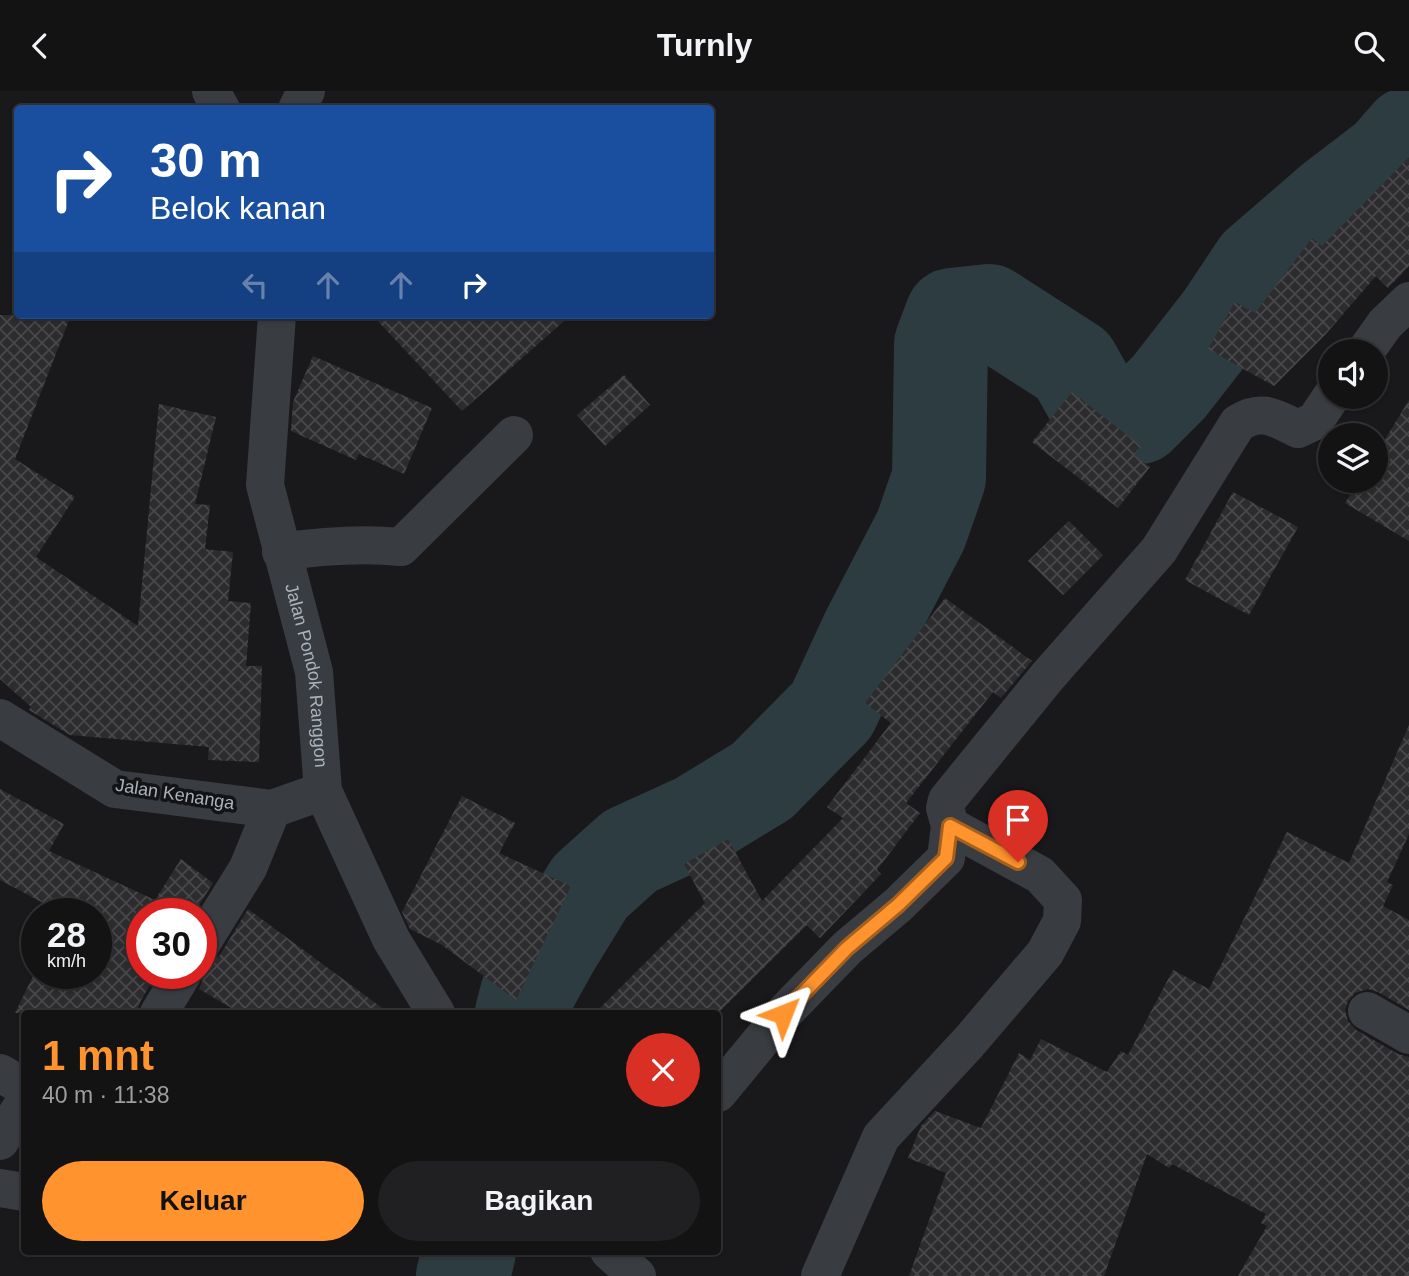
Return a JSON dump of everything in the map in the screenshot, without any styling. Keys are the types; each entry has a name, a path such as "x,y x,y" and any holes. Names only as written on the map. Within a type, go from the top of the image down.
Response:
{"street":[{"path":"1374,339 1385,324 1409,301"},
{"name":"Jalan Pondok Ranggon","path":"277,319 265,485 314,672 323,791 391,939 434,1010"},
{"path":"721,1089 783,1014 847,948 898,905 946,858 948,813 1047,677 1160,549 1238,423 1251,415 1270,416 1298,429 1315,421 1323,409"},
{"path":"281,552 328,545 369,544 401,547 514,436"},
{"name":"Jalan Kenanga","path":"0,718 115,789 272,809 323,791"},
{"path":"217,918 248,868 272,809"},
{"path":"820,1276 881,1137 1014,992 1045,953 1062,921 1063,899 1040,874 948,813"},
{"path":"161,1010 173,989"},
{"path":"1367,1011 1409,1035"},
{"path":"0,1073 21,1085"},
{"path":"0,1141 21,1108"},
{"path":"0,1188 21,1192"},
{"path":"613,1255 637,1276"}],"building":[{"path":"1409,157 1409,266 1388,288 1376,276 1325,335 1318,339 1274,386 1208,349 1235,302 1255,313 1312,238 1322,246"},
{"path":"0,315 14,315 14,319 69,319 15,459 75,497 36,557 138,626 159,404 216,417 195,504 210,505 205,549 233,552 228,601 251,603 246,666 262,666 259,762 208,760 209,747 70,735 29,710 31,707 0,679"},
{"path":"376,319 566,319 462,411"},
{"path":"313,356 432,408 404,474 359,454 356,460 291,431 293,402"},
{"path":"624,375 650,405 605,446 577,415"},
{"path":"1072,392 1141,446 1134,455 1150,467 1118,508 1032,442"},
{"path":"1409,400 1409,541 1345,503 1351,493 1388,493 1388,434"},
{"path":"1233,492 1298,527 1249,615 1185,580"},
{"path":"1069,521 1103,555 1063,595 1028,561"},
{"path":"945,598 1032,661 1001,698 993,692 906,803 920,813 877,870 881,874 820,938 807,925 721,1010 598,1010 705,903 684,864 728,839 762,901 843,818 827,807 891,723 865,703"},
{"path":"1409,725 1409,834 1387,882 1393,885 1383,906 1409,920 1409,1010 1368,989 1355,993 1345,1010 1348,1021 1356,1030 1398,1054 1409,1057 1409,1276 1238,1276 1267,1226 1261,1223 1266,1214 1172,1164 1169,1168 1147,1154 1104,1276 909,1276 946,1173 908,1158 921,1126 935,1111 981,1128 1019,1053 1030,1060 1041,1039 1107,1072 1121,1051 1128,1055 1173,970 1209,989 1287,832 1349,863"},
{"path":"0,789 64,824 49,851 151,898 126,898 126,989 148,989 138,1010 21,1010 21,1013 15,1013 27,989 112,989 112,898 34,898 0,880"},
{"path":"462,796 515,823 499,853 571,886 516,1000 442,945 410,929 402,912"},
{"path":"181,859 213,883 204,898 156,898"},
{"path":"248,909 385,1010 235,1010 199,989 217,989 217,958"}],"waterway":[{"path":"523,1010 527,994 590,887 630,851 698,820 762,781 832,710 868,632 921,530 939,478 941,344 952,315 989,311 1073,365 1101,415 1139,417 1169,387 1222,319 1258,265 1333,200 1388,158 1409,134"},
{"path":"463,1276 468,1255"}],"route":[{"path":"783,1014 847,948 898,905 946,858 950,843 950,826 1018,862"}]}
